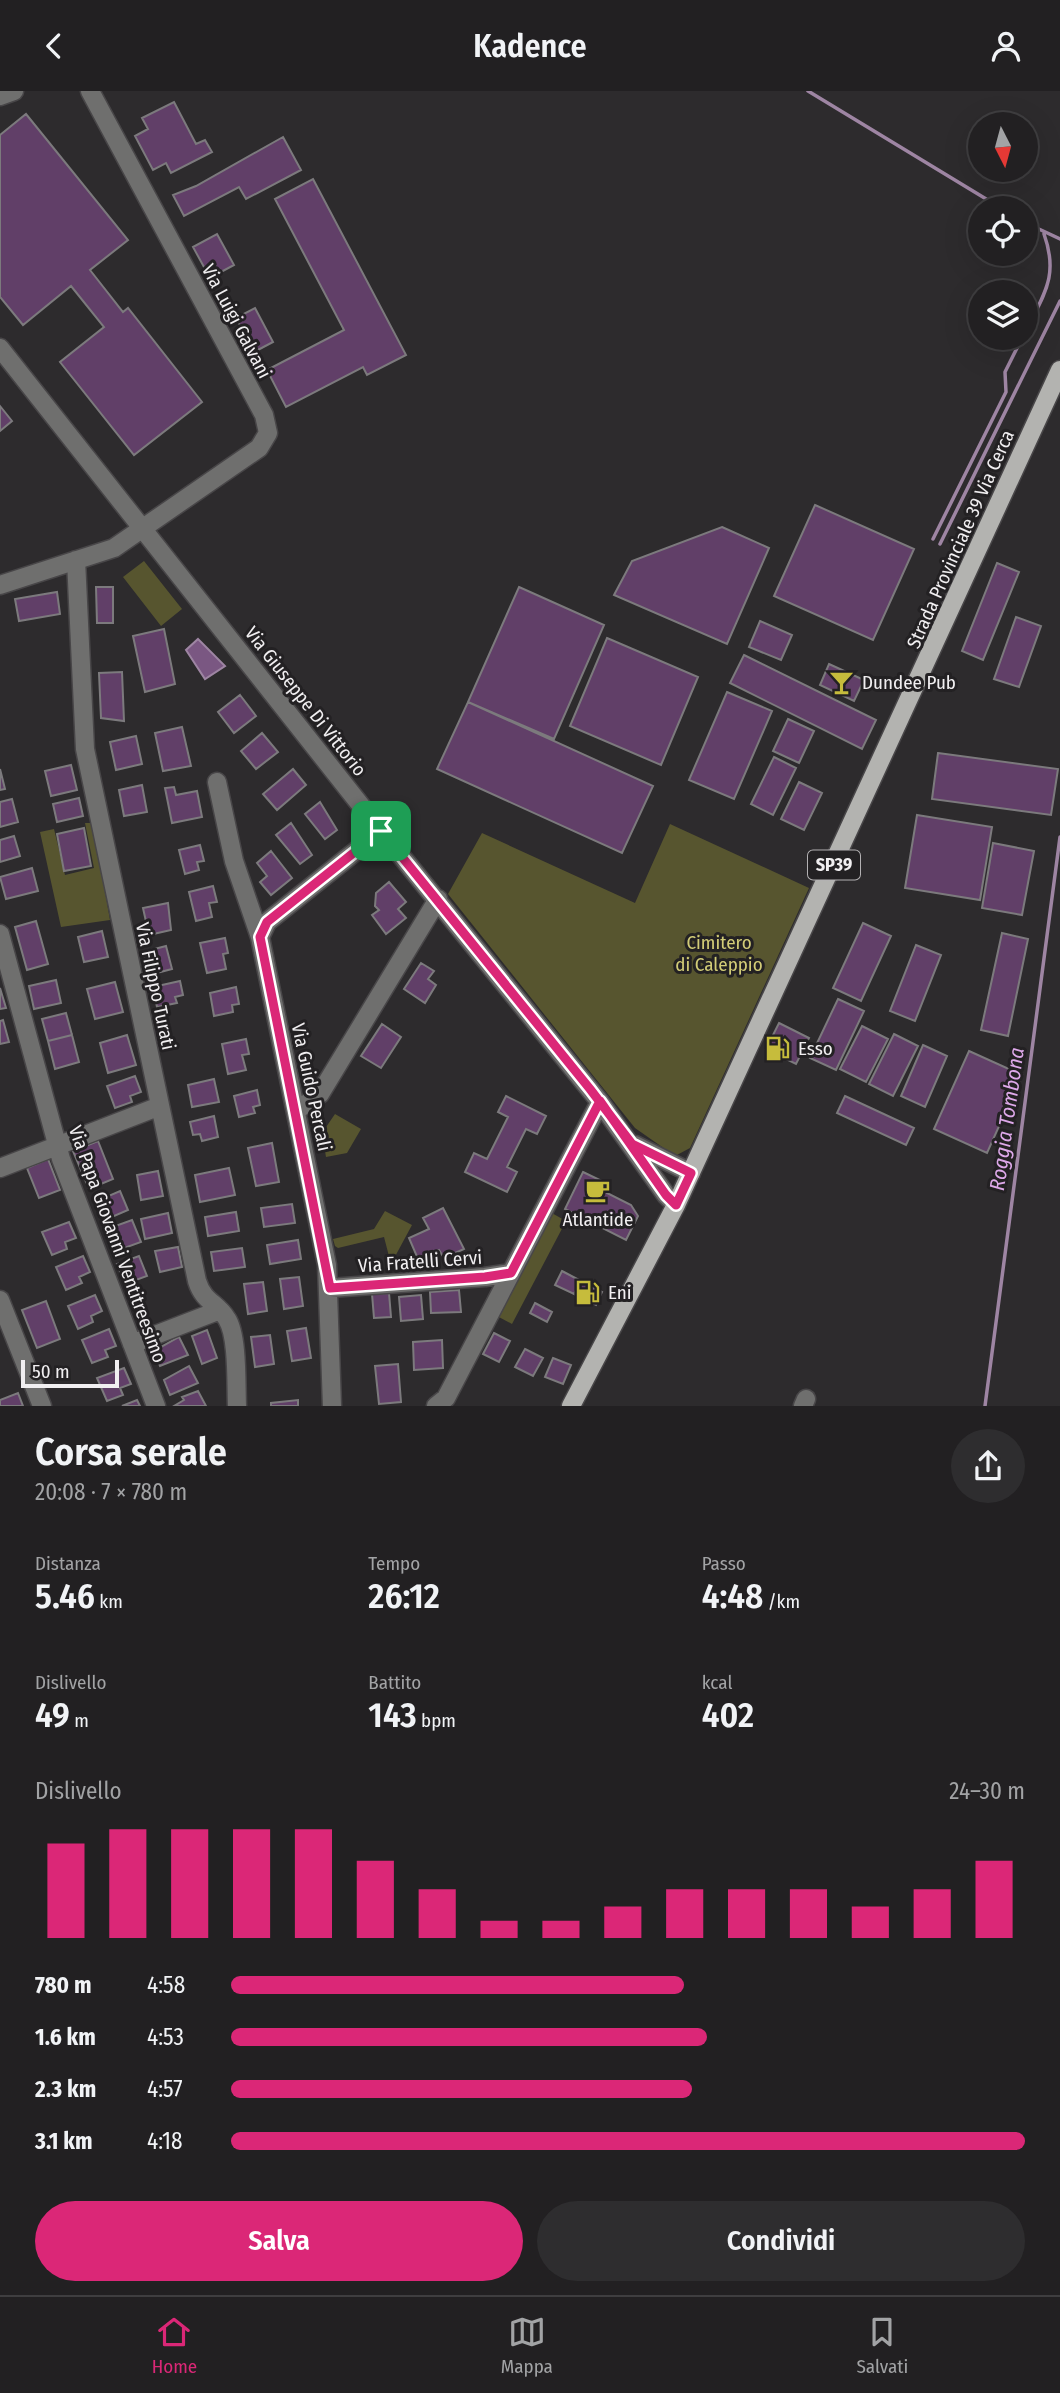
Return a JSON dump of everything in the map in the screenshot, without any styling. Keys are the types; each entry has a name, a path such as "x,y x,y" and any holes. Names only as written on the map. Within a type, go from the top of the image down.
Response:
{"main road":[{"name":"Strada Provinciale 39 Via Cerca","path":"572,1405 676,1205 1060,370"}],"street":[{"path":"0,96 14,91"},
{"name":"Via Luigi Galvani","path":"90,91 264,415 268,433 259,447 144,529"},
{"name":"Via Giuseppe Di Vittorio","path":"0,348 381,831 600,1101 666,1195 676,1205"},
{"path":"0,585 114,548 144,529"},
{"name":"Via Filippo Turati","path":"76,560 85,749 197,1281 202,1294 226,1317 232,1332 237,1406"},
{"name":"Via Guido Percali","path":"217,782 234,861 260,937 330,1288 332,1406"},
{"path":"260,937 267,922 381,831"},
{"path":"296,1111 320,1094 438,899"},
{"name":"Via Papa Giovanni Ventitreesimo","path":"0,934 57,1146 156,1406"},
{"path":"436,1406 446,1398 600,1101"},
{"path":"0,1168 160,1106"},
{"name":"Via Giuseppe Di Vittorio","path":"632,1144 691,1173"},
{"name":"Via Fratelli Cervi","path":"330,1288 511,1273"},
{"path":"0,1300 42,1406"},
{"path":"132,1344 219,1310"}],"green space":[{"path":"144,561 182,609 161,626 123,577"},
{"path":"85,823 93,823 110,920 61,927 40,832 54,829 65,875 94,868"},
{"name":"Cimitero di Caleppio","path":"670,824 809,888 690,1148 675,1156 635,1128 448,894 482,833 635,903"},
{"path":"335,1114 361,1129 347,1153 326,1157 322,1133"},
{"path":"385,1211 412,1225 391,1264 384,1237 338,1248 335,1246 333,1239 374,1229"},
{"path":"550,1212 566,1221 512,1324 497,1316"}],"shaded area":[{"path":"198,639 225,666 205,679 186,650"}],"building":[{"path":"174,102 196,144 205,140 212,152 171,173 166,163 153,170 135,136 148,129 142,118"},
{"path":"26,114 128,240 90,270 123,312 128,308 202,402 134,455 60,362 104,327 71,286 23,325 0,297 0,135"},
{"path":"283,137 301,170 246,199 239,187 184,216 173,195 196,186"},
{"path":"313,179 406,355 367,375 363,367 286,407 267,370 344,330 275,199"},
{"path":"217,234 234,265 210,278 193,247"},
{"path":"255,308 273,342 254,352 236,318"},
{"path":"0,406 12,421 0,431"},
{"path":"815,505 914,549 873,640 774,596"},
{"path":"722,527 769,548 727,644 614,595 632,561"},
{"path":"997,563 1019,572 983,660 962,651"},
{"path":"96,587 113,587 113,623 97,623"},
{"path":"519,587 604,625 554,739 468,702"},
{"path":"57,592 60,614 19,621 15,599"},
{"path":"1016,617 1041,626 1019,687 994,679"},
{"path":"760,621 792,635 781,660 749,647"},
{"path":"164,629 175,684 145,692 133,636"},
{"path":"607,638 698,677 661,765 570,726"},
{"path":"744,655 876,720 862,749 730,683"},
{"name":"Dundee Pub","path":"829,664 864,680 854,701 820,685"},
{"path":"122,672 124,721 101,718 99,673"},
{"path":"727,692 772,711 734,799 689,780"},
{"path":"240,695 256,716 234,733 218,712"},
{"path":"468,702 653,786 622,853 437,769"},
{"path":"788,719 814,731 799,763 773,751"},
{"path":"182,727 191,766 163,771 155,733"},
{"path":"262,733 278,752 256,769 241,751"},
{"path":"136,736 142,764 116,770 110,742"},
{"path":"938,753 1058,769 1051,815 932,799"},
{"path":"774,757 796,768 773,815 751,804"},
{"path":"71,765 77,790 51,796 45,771"},
{"path":"0,769 5,789 0,790"},
{"path":"293,769 306,785 277,810 263,794"},
{"path":"799,782 822,793 804,830 781,819"},
{"path":"142,785 147,812 124,816 119,790"},
{"path":"174,787 176,795 197,791 202,817 172,823 165,788"},
{"path":"79,798 83,816 57,822 53,804"},
{"path":"12,799 18,822 0,827 0,802"},
{"path":"320,802 337,830 325,839 305,814"},
{"path":"917,815 992,827 980,900 905,888"},
{"path":"291,823 312,855 300,864 276,835"},
{"path":"84,828 91,866 64,871 57,834"},
{"path":"14,836 20,856 0,862 0,840"},
{"path":"993,843 1034,851 1022,915 982,908"},
{"path":"200,845 204,861 197,862 199,870 185,874 179,850"},
{"path":"271,851 292,878 271,895 260,882 267,876 257,863"},
{"path":"32,868 38,891 6,899 0,877"},
{"path":"389,882 406,902 398,909 406,918 386,934 372,915 379,910 375,906 376,893"},
{"path":"213,886 217,902 209,903 212,917 196,921 189,892"},
{"path":"168,903 171,930 149,935 143,908"},
{"path":"36,921 48,964 27,970 15,927"},
{"path":"863,923 891,936 861,1001 833,988"},
{"path":"102,931 108,957 84,962 78,937"},
{"path":"1002,933 1028,939 1008,1036 981,1030"},
{"path":"225,938 228,953 223,954 226,969 207,973 200,943"},
{"path":"916,945 941,955 915,1021 890,1011"},
{"path":"166,946 172,969 149,975 143,952"},
{"path":"421,963 434,971 428,979 436,985 425,1003 404,989"},
{"path":"56,980 61,1003 34,1009 29,986"},
{"path":"180,981 183,995 175,997 177,1003 157,1007 153,987"},
{"path":"115,982 123,1012 95,1019 87,989"},
{"path":"236,987 239,1004 232,1005 233,1012 214,1016 210,993"},
{"path":"0,988 6,1008 0,1009"},
{"path":"838,999 864,1011 836,1070 810,1058"},
{"path":"66,1013 72,1035 48,1041 42,1019"},
{"path":"3,1020 9,1042 0,1044 0,1021"},
{"path":"779,1023 809,1038 796,1064 766,1049"},
{"path":"382,1024 401,1037 381,1068 361,1056"},
{"path":"862,1026 888,1039 866,1082 840,1069"},
{"path":"894,1034 918,1046 893,1096 869,1084"},
{"path":"72,1035 79,1062 55,1069 48,1041"},
{"path":"127,1035 136,1065 108,1073 100,1043"},
{"path":"246,1039 249,1054 242,1055 246,1070 228,1074 222,1044"},
{"path":"923,1045 947,1056 925,1107 901,1096"},
{"path":"969,1051 1022,1075 987,1153 934,1129"},
{"path":"135,1076 141,1092 130,1096 132,1102 115,1108 107,1086"},
{"path":"214,1079 219,1102 192,1107 188,1085"},
{"path":"257,1090 260,1105 253,1107 255,1113 239,1117 234,1096"},
{"path":"506,1096 546,1116 537,1134 526,1129 507,1167 517,1172 507,1192 465,1172 474,1153 487,1159 508,1117 498,1112"},
{"path":"845,1096 914,1128 906,1145 837,1113"},
{"path":"214,1116 218,1137 202,1141 200,1134 193,1135 190,1122"},
{"path":"98,1141 113,1179 89,1189 73,1151"},
{"path":"272,1143 279,1182 256,1186 248,1148"},
{"path":"48,1159 60,1190 39,1198 27,1168"},
{"path":"229,1168 235,1195 200,1202 195,1175"},
{"path":"158,1171 163,1196 141,1200 137,1175"},
{"path":"583,1172 604,1182 601,1190 631,1205 638,1216 626,1240 565,1209"},
{"path":"120,1191 128,1210 105,1220 97,1201"},
{"path":"292,1204 295,1223 264,1227 261,1208"},
{"path":"443,1208 464,1249 444,1258 439,1250 418,1259 409,1238 429,1229 423,1218"},
{"path":"236,1212 239,1231 208,1236 205,1217"},
{"path":"168,1213 172,1233 145,1239 141,1219"},
{"path":"132,1220 141,1242 116,1251 107,1229"},
{"path":"69,1222 76,1238 65,1242 67,1249 52,1255 42,1232"},
{"path":"298,1240 301,1259 270,1264 267,1245"},
{"path":"178,1247 182,1267 160,1272 155,1251"},
{"path":"242,1248 245,1267 214,1271 211,1252"},
{"path":"83,1256 90,1272 79,1277 82,1283 66,1290 56,1267"},
{"path":"139,1256 147,1276 125,1284 117,1264"},
{"path":"562,1271 581,1281 574,1294 555,1285"},
{"path":"299,1277 303,1306 284,1309 280,1279"},
{"path":"581,1281 602,1292 596,1305 574,1294"},
{"path":"263,1282 267,1311 248,1314 244,1284"},
{"path":"459,1290 461,1312 431,1313 430,1292"},
{"path":"389,1293 391,1317 374,1318 372,1294"},
{"path":"95,1295 102,1311 91,1316 93,1322 78,1329 68,1306"},
{"path":"421,1295 423,1319 401,1321 399,1297"},
{"path":"46,1301 60,1339 37,1348 22,1310"},
{"path":"535,1303 552,1312 547,1322 530,1313"},
{"path":"306,1328 311,1358 292,1361 287,1331"},
{"path":"109,1329 116,1346 105,1350 108,1357 92,1363 82,1340"},
{"path":"207,1330 217,1358 202,1364 192,1336"},
{"path":"494,1333 510,1341 499,1362 483,1354"},
{"path":"270,1335 274,1364 255,1367 251,1337"},
{"path":"179,1337 188,1355 160,1366 154,1351"},
{"path":"442,1340 443,1368 414,1370 413,1342"},
{"path":"525,1349 543,1358 533,1376 515,1367"},
{"path":"553,1358 571,1365 563,1384 545,1377"},
{"path":"398,1364 401,1402 379,1404 375,1366"},
{"path":"189,1366 198,1383 170,1395 164,1380"},
{"path":"124,1368 131,1384 120,1388 123,1395 107,1401 97,1378"},
{"path":"198,1391 206,1406 174,1406 184,1400 182,1397"},
{"path":"18,1393 23,1406 0,1406 0,1400"},
{"path":"137,1400 140,1406 122,1406"},
{"path":"298,1400 298,1406 271,1406 271,1403"}],"waterway":[{"name":"Roggia Tombona","path":"808,91 981,196"},
{"name":"Roggia Tombona","path":"1038,229 1060,239"},
{"path":"1038,307 1050,273 1044,234"},
{"path":"940,544 1060,301"},
{"path":"933,539 1006,392 1005,372 1016,350"},
{"name":"Roggia Tombona","path":"985,1406 1060,837"}],"place":[{"name":"Dundee Pub","path":"842,682"},
{"name":"Esso","path":"778,1048"},
{"name":"Atlantide","path":"598,1191"},
{"name":"Eni","path":"588,1292"}],"route":[{"path":"381,831 267,922 260,937 330,1288 501,1276 511,1273 600,1101 666,1195 676,1205 691,1173 632,1144 600,1101 381,831"}]}
